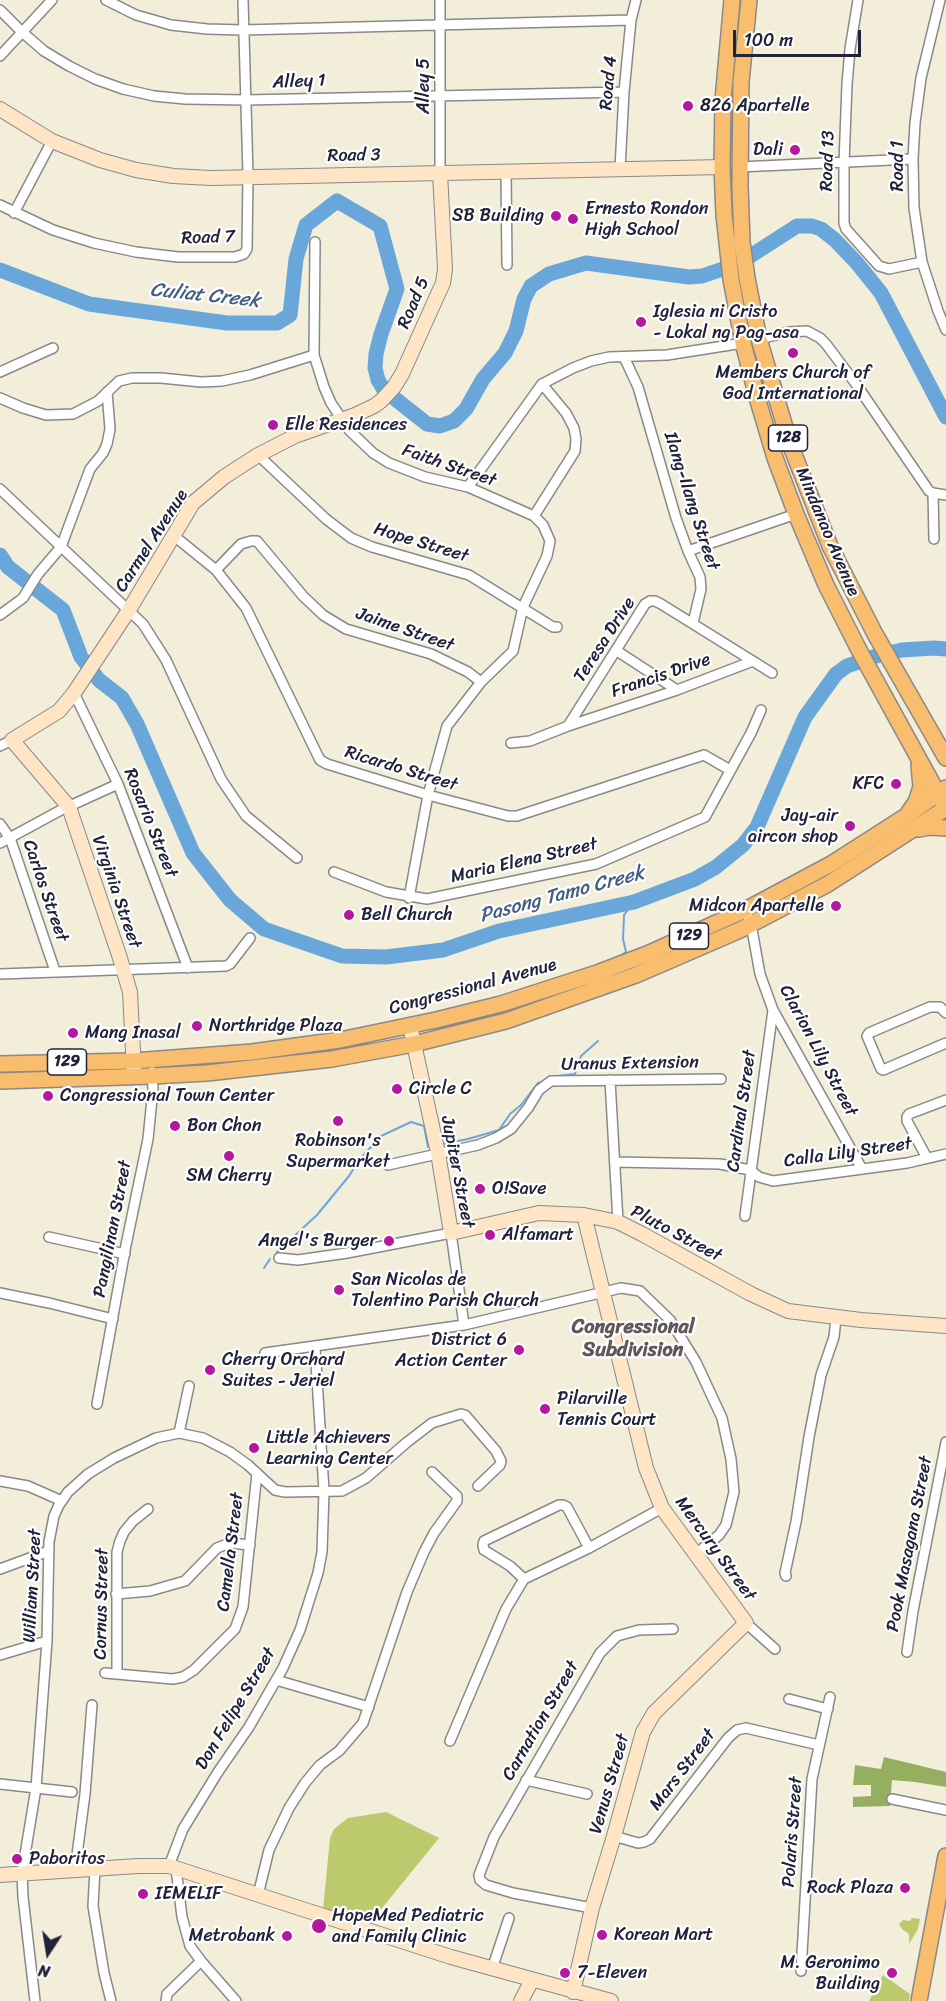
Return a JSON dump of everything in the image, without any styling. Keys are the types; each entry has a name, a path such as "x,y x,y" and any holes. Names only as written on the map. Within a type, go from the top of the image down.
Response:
{"main road":[{"name":"Mindanao Avenue","path":"732,0 723,100 722,167 739,279 743,343 775,458 811,552 859,650 917,756 942,791 946,808"},
{"name":"Mindanao Avenue","path":"734,243 741,82 749,0"},
{"name":"Mindanao Avenue","path":"739,279 790,444 830,546 897,674 944,751"},
{"path":"811,552 830,546"},
{"path":"906,816 916,802 921,787 917,756"},
{"name":"Congressional Avenue","path":"0,1081 134,1077 230,1071 332,1059 414,1044 506,1021 664,964 748,917 942,791"},
{"name":"Congressional Avenue","path":"0,1064 133,1061 261,1051 340,1040 501,1004 586,976 748,917 828,884 946,808"},
{"path":"910,832 930,827 946,828"},
{"path":"919,2001 946,1856"}],"street":[{"path":"0,56 52,0"},
{"path":"106,0 136,15 171,25 207,29 631,20"},
{"name":"Road 7","path":"0,205 53,230 94,243 136,252 178,257 235,257 244,254 247,249 248,176 243,0"},
{"name":"Alley 5","path":"440,0 440,172"},
{"name":"Road 4","path":"620,168 624,92 631,20 636,0"},
{"name":"Road 13","path":"858,0 850,49 844,163 843,210 846,229 879,266 889,269 922,261"},
{"name":"Road 1","path":"940,0 921,78 913,159 915,208 922,261 946,330"},
{"name":"Alley 1","path":"0,10 44,51 69,66 123,89 154,96 246,100 441,94 624,92"},
{"name":"Road 3","path":"0,109 52,141 100,160 136,170 173,176 211,178 722,167"},
{"path":"14,213 52,141"},
{"path":"739,167 913,159"},
{"path":"506,171 507,265"},
{"name":"Road 5","path":"381,401 402,374 443,283 445,269 440,172"},
{"name":"Faith Street","path":"315,242 314,355 324,387 340,420 359,440 389,463 425,477 468,487 534,516"},
{"path":"759,339 800,331 820,338 856,384 929,491 946,495"},
{"path":"468,487 542,384 591,361 624,357 667,356 743,343"},
{"path":"0,372 53,348"},
{"path":"0,398 46,415 73,414 98,401 119,381 132,378 161,378 201,382 222,381 250,375 314,355"},
{"name":"Ilang-Ilang Street","path":"624,357 638,387 676,518 700,577 701,589 693,623"},
{"path":"409,897 428,795 447,726 481,682 513,651 523,607 547,556 550,541 543,525 534,516 575,451 573,428 566,413 542,384"},
{"path":"0,615 23,598 38,574 61,547 90,469 107,444 110,429 107,392"},
{"name":"Carmel Avenue","path":"6,743 59,711 74,693 129,610 194,503 224,477 258,455 295,436 355,415 381,401"},
{"name":"Hope Street","path":"258,455 326,519 351,538 372,547 469,574 556,627"},
{"path":"0,489 143,624 166,660 221,779 246,816 297,858"},
{"path":"933,493 934,539"},
{"path":"688,551 796,514"},
{"name":"Ricardo Street","path":"173,536 216,570 246,608 320,760 428,795 508,816 517,816 704,755 730,770"},
{"name":"Jaime Street","path":"216,570 241,544 257,541 303,596 323,615 346,629 430,654 468,672 481,682"},
{"name":"Teresa Drive","path":"568,726 645,604 650,601 655,601 693,623 772,672"},
{"path":"617,651 677,690"},
{"name":"Francis Drive","path":"511,743 530,741 753,661"},
{"name":"Rosario Street","path":"74,693 118,784 188,968"},
{"name":"Maria Elena Street","path":"334,872 372,888 409,897 436,898 596,864 705,817 762,710"},
{"name":"Virginia Street","path":"6,743 69,807 130,992 134,1077"},
{"path":"0,843 118,784"},
{"name":"Carlos Street","path":"0,824 10,838 55,971"},
{"name":"Clarion Lily Street","path":"748,917 760,974 773,1010 862,1169"},
{"path":"0,974 226,966 250,938"},
{"path":"946,1012 940,1007 930,1007 869,1033 867,1036 883,1070 946,1043"},
{"name":"Cardinal Street","path":"745,1216 773,1010"},
{"name":"Jupiter Street","path":"410,1026 438,1153 464,1325"},
{"name":"Pangilinan Street","path":"97,1404 148,1139 153,1076 151,1060"},
{"name":"Uranus Extension","path":"388,1165 478,1145 496,1138 511,1129 539,1090 548,1082 721,1079"},
{"path":"610,1080 618,1222"},
{"path":"927,1158 907,1121 908,1117 909,1114 946,1100"},
{"name":"Calla Lily Street","path":"615,1162 720,1164 750,1170 759,1177 773,1181 907,1163 946,1154"},
{"name":"Pluto Street","path":"279,1258 298,1260 369,1250 539,1213 584,1215 618,1222 771,1305 788,1311 836,1318 946,1326"},
{"name":"Mercury Street","path":"584,1215 646,1468 662,1508 746,1623 775,1649"},
{"path":"49,1237 125,1254"},
{"path":"265,1353 464,1325 621,1288 640,1291 670,1320 696,1362 722,1418 731,1459 734,1492 726,1525 719,1535 696,1554"},
{"path":"0,1293 113,1319"},
{"path":"786,1576 784,1573 796,1522 821,1375 834,1337 836,1318"},
{"name":"Don Felipe Street","path":"173,1867 183,1829 249,1727 276,1680 300,1630 318,1573 322,1552 324,1491 315,1347"},
{"path":"189,1386 179,1433 194,1435 230,1452 275,1490 285,1492 342,1491 366,1478 432,1423 461,1414 465,1415 496,1451 501,1461 500,1465 478,1486"},
{"name":"William Street","path":"35,2001 22,1897 22,1873 36,1788 47,1641 49,1551 52,1524 62,1501 80,1480 114,1458 156,1438 179,1433"},
{"name":"Pook Masagana Street","path":"907,1652 946,1442"},
{"path":"258,1895 269,1850 289,1808 320,1765 339,1751 363,1723 407,1592 424,1552 457,1499 432,1472"},
{"name":"Camella Street","path":"105,1673 173,1679 183,1677 194,1670 231,1634 239,1622 243,1607 257,1473"},
{"path":"0,1481 28,1486 62,1501"},
{"path":"524,1579 510,1566 484,1550 484,1541 563,1505 567,1507 589,1548"},
{"path":"450,1741 506,1609 524,1579 589,1548 662,1508"},
{"name":"Cornus Street","path":"117,1674 116,1558 120,1540 134,1521 147,1509"},
{"path":"116,1594 143,1592 185,1581 214,1550 221,1546 250,1545"},
{"path":"0,1569 49,1551"},
{"name":"Venus Street","path":"573,1992 592,1908 643,1732 654,1713 746,1623"},
{"name":"Carnation Street","path":"592,1908 486,1885 480,1880 479,1875 494,1837 600,1653 617,1636 639,1630 673,1629"},
{"path":"0,1655 47,1641"},
{"path":"276,1680 369,1707"},
{"name":"Polaris Street","path":"801,1971 812,1779 830,1697"},
{"path":"789,1699 828,1709"},
{"path":"75,1870 85,1794 92,1705"},
{"name":"Mars Street","path":"614,1836 638,1843 650,1839 728,1738 737,1730 746,1728 819,1745"},
{"path":"526,1780 587,1794"},
{"path":"0,1784 72,1792"},
{"path":"892,1799 946,1810"},
{"path":"0,1875 138,1866 173,1867 492,1970 611,2001"},
{"path":"173,1867 185,1933 190,1946 236,2001"},
{"path":"95,1869 93,1906 111,2001"},
{"path":"492,1970 509,1918"},
{"path":"166,2001 167,1994 201,1961"},
{"path":"521,2001 532,1980"}],"green space":[{"path":"884,1757 946,1772 946,1787 892,1780 890,1806 853,1807 853,1797 871,1796 871,1785 853,1785 855,1765 881,1769"},
{"path":"386,1812 439,1838 370,1923 323,1910 330,1838 334,1829 348,1818"},
{"path":"912,1918 920,1919 918,1929 909,1944 909,1934 899,1924 903,1920 910,1921"},
{"path":"883,1975 910,1994 909,2001 869,2001"}],"waterway":[{"name":"Culiat Creek","path":"0,270 89,304 227,323 277,323 290,315 296,259 306,225 337,201 380,226 397,289 376,354 375,368 378,380 384,390 427,424 440,426 454,421 466,409 483,379 505,353 516,331 524,299 531,286 549,274 586,263 689,277 702,276 738,264 797,226 812,226 821,229 835,240 881,293 946,417"},
{"name":"Pasong Tamo Creek","path":"0,555 8,567 63,610 81,657 99,680 122,698 137,724 193,853 230,900 264,929 342,956 386,957 443,950 499,931 634,902 695,879 716,867 743,845 757,827 805,717 836,674 847,666 902,650 946,649"},
{"path":"617,958 626,952 623,939 624,915 634,902"},
{"path":"558,1076 575,1074 581,1056 598,1041"},
{"path":"442,1144 499,1130 538,1083 547,1080"},
{"path":"277,1252 317,1215 359,1160 381,1136 411,1122 424,1126 428,1147"},
{"path":"264,1268 270,1259"}],"place":[{"name":"826 Apartelle","path":"688,106"},
{"name":"Dali","path":"795,150"},
{"name":"SB Building","path":"556,216"},
{"name":"Ernesto Rondon High School","path":"573,219"},
{"name":"Iglesia ni Cristo - Lokal ng Pag-asa","path":"641,322"},
{"name":"Members Church of God International","path":"793,353"},
{"name":"Elle Residences","path":"273,425"},
{"name":"KFC","path":"896,784"},
{"name":"Jay-air aircon shop","path":"850,826"},
{"name":"Midcon Apartelle","path":"836,906"},
{"name":"Bell Church","path":"349,915"},
{"name":"Northridge Plaza","path":"197,1026"},
{"name":"Mang Inasal","path":"73,1033"},
{"name":"Circle C","path":"397,1089"},
{"name":"Congressional Town Center","path":"48,1096"},
{"name":"Robinson's Supermarket","path":"338,1121"},
{"name":"Bon Chon","path":"175,1126"},
{"name":"SM Cherry","path":"229,1156"},
{"name":"O!Save","path":"480,1189"},
{"name":"Alfamart","path":"490,1235"},
{"name":"Angel's Burger","path":"389,1241"},
{"name":"San Nicolas de Tolentino Parish Church","path":"339,1290"},
{"name":"District 6 Action Center","path":"519,1350"},
{"name":"Cherry Orchard Suites - Jeriel","path":"210,1370"},
{"name":"Pilarville Tennis Court","path":"545,1409"},
{"name":"Little Achievers Learning Center","path":"254,1448"},
{"name":"Paboritos","path":"17,1859"},
{"name":"Rock Plaza","path":"905,1888"},
{"name":"IEMELIF","path":"143,1894"},
{"name":"HopeMed Pediatric and Family Clinic","path":"319,1926"},
{"name":"Korean Mart","path":"602,1935"},
{"name":"Metrobank","path":"287,1936"},
{"name":"7-Eleven","path":"565,1973"},
{"name":"M. Geronimo Building","path":"892,1973"}],"district":[{"name":"Congressional Subdivision","path":"633,1340"}]}
